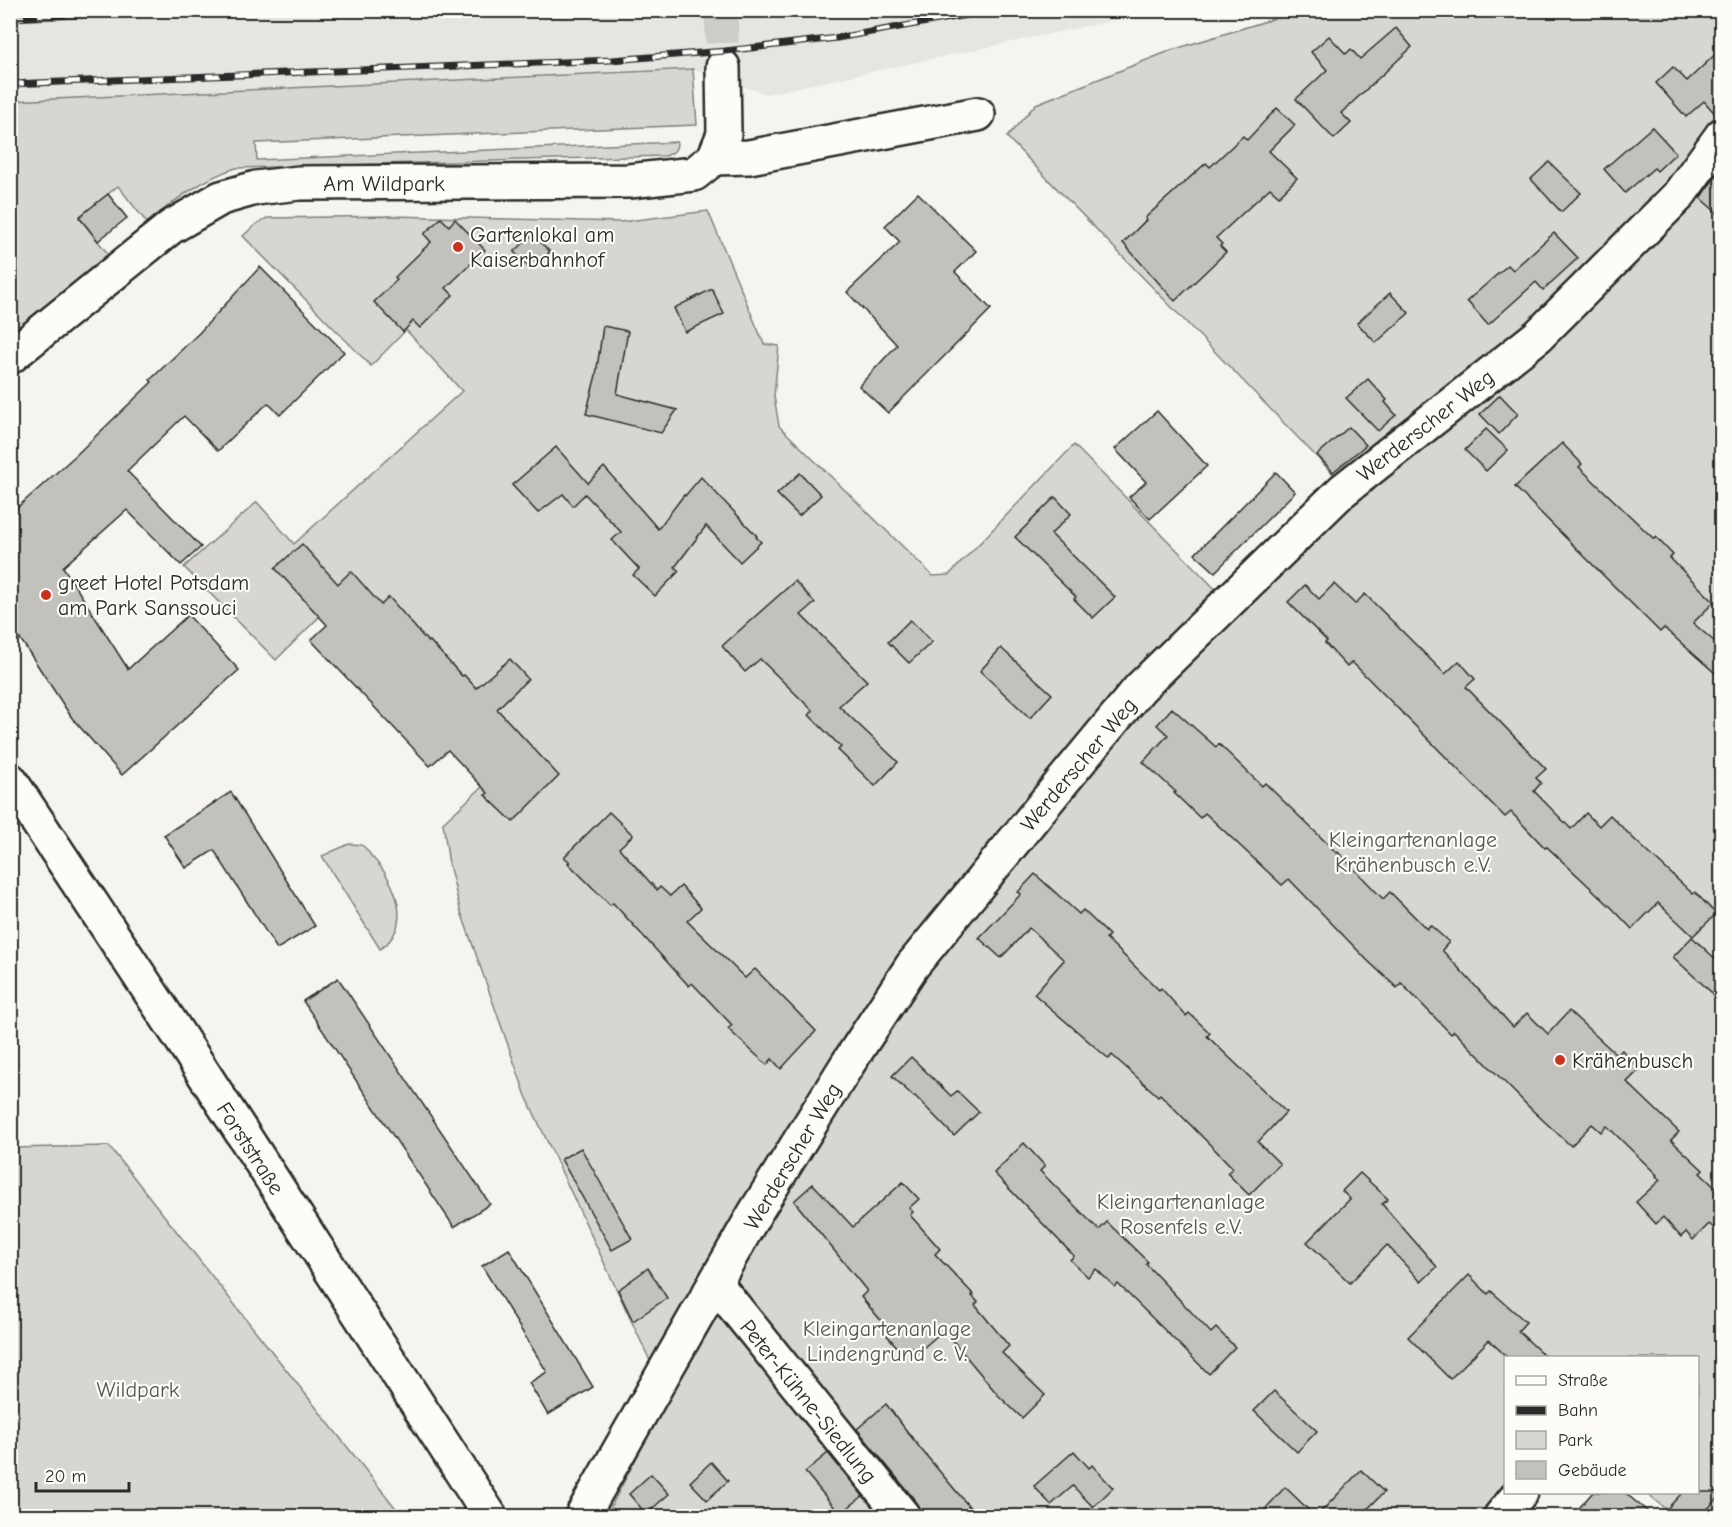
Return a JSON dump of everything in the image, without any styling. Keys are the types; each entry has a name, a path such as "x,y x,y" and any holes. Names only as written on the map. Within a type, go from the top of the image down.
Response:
{"street":[{"path":"723,67 724,134 714,158 749,158 978,114"},
{"name":"Werderscher Weg","path":"582,1516 755,1213 912,966 1140,688 1342,491 1538,336 1678,196 1722,135"},
{"name":"Am Wildpark","path":"10,357 171,227 221,198 238,193 293,183 629,181 694,174 714,158"},
{"name":"Forststraße","path":"10,780 180,1037 490,1516"},
{"name":"Peter-Kühne-Siedlung","path":"716,1284 903,1516"}],"shaded area":[{"path":"11,11 1158,11 766,94 693,69 11,101"}],"green space":[{"path":"1299,11 1721,11 1721,1516 1674,1516 1647,1494 1699,1494 1699,1356 1504,1356 1506,1494 1501,1516 606,1516 641,1449 652,1365 526,1096 460,909 449,864 443,823 505,766 343,593 276,660 184,567 257,502 294,544 462,391 406,330 371,366 243,236 267,218 392,216 620,222 708,211 764,344 779,346 774,396 779,426 933,576 949,575 1074,445 1226,600 1338,479 1007,137 1036,104 1172,50"},
{"path":"693,69 697,125 256,143 257,160 677,142 674,151 665,156 236,168 200,184 147,223 118,186 79,217 108,254 11,336 11,101"},
{"path":"349,844 363,846 381,867 398,903 399,916 396,928 390,939 380,949 322,856"},
{"name":"Wildpark","path":"109,1146 402,1516 11,1516 11,1148"}],"building":[{"path":"1396,28 1412,47 1341,113 1351,123 1334,139 1296,99 1327,70 1311,52 1329,36 1346,54 1351,49 1360,59"},
{"path":"1722,48 1722,117 1718,117 1704,101 1686,117 1656,83 1673,67 1687,81"},
{"path":"1277,108 1295,125 1269,151 1297,178 1279,196 1270,188 1216,238 1226,252 1175,301 1123,243 1146,220 1145,218 1206,163 1210,167 1243,136 1247,140"},
{"path":"1652,127 1676,153 1657,171 1654,168 1625,193 1604,169"},
{"path":"1549,162 1581,193 1561,212 1531,179"},
{"path":"1722,168 1722,217 1700,198"},
{"path":"918,193 976,251 955,272 991,309 888,413 859,386 897,345 847,292 900,242 885,226"},
{"path":"108,194 127,218 98,241 79,217"},
{"path":"441,218 449,226 455,219 485,250 446,288 453,295 420,328 413,321 403,332 374,302 397,280 395,277 431,242 424,234"},
{"path":"1554,233 1578,258 1543,290 1536,282 1488,325 1467,301 1508,265 1513,270"},
{"path":"533,234 550,252 531,270 514,252"},
{"path":"260,267 344,352 280,415 268,403 218,451 184,416 127,471 201,547 181,565 127,510 63,567 128,669 188,615 239,670 122,775 72,718 20,639 10,646 10,514 152,382 150,380 199,333"},
{"path":"712,289 724,314 685,332 674,308"},
{"path":"1390,293 1409,313 1376,343 1357,323"},
{"path":"603,326 628,331 617,394 677,410 661,433 586,414 596,375"},
{"path":"1368,379 1387,400 1385,402 1396,415 1378,431 1346,398"},
{"path":"1500,395 1518,414 1499,434 1480,414"},
{"path":"1157,411 1207,466 1150,519 1129,497 1146,482 1115,449"},
{"path":"1349,427 1366,445 1333,472 1317,455"},
{"path":"1486,429 1508,450 1486,471 1465,450"},
{"path":"1562,443 1582,464 1579,467 1654,539 1656,537 1673,555 1670,558 1714,602 1693,623 1722,648 1722,679 1664,628 1660,632 1515,487"},
{"path":"556,447 588,483 604,467 658,529 701,477 761,542 740,562 706,526 675,567 679,571 655,596 633,575 639,569 612,540 621,532 585,494 573,506 563,494 538,513 512,485"},
{"path":"1276,472 1295,492 1215,572 1195,554"},
{"path":"800,473 821,495 799,516 777,494"},
{"path":"1055,497 1071,514 1051,534 1115,597 1093,618 1074,599 1076,597 1015,537"},
{"path":"302,544 338,584 351,571 381,605 389,597 428,642 430,641 476,688 510,659 528,679 497,709 559,776 513,822 485,795 488,793 448,750 430,766 311,640 327,625 275,568"},
{"path":"795,581 815,603 801,615 867,681 839,706 898,762 875,786 838,750 841,747 809,715 813,711 760,659 745,672 722,646"},
{"path":"1334,584 1355,604 1365,594 1445,674 1459,661 1475,679 1466,687 1546,769 1536,778 1541,783 1534,791 1571,829 1586,813 1599,826 1610,815 1716,914 1693,936 1658,903 1632,929 1547,847 1545,848 1511,812 1505,817 1352,662 1347,667 1325,643 1327,641 1288,602 1305,585 1319,599"},
{"path":"910,620 932,642 909,663 888,642"},
{"path":"1001,648 1052,694 1030,718 980,671"},
{"path":"1172,708 1216,747 1219,744 1262,786 1265,783 1338,852 1383,899 1390,892 1427,929 1430,925 1449,942 1442,950 1513,1027 1527,1013 1548,1034 1569,1011 1617,1055 1622,1050 1640,1069 1627,1082 1679,1132 1671,1140 1703,1170 1700,1173 1722,1194 1722,1235 1709,1224 1693,1240 1686,1232 1681,1237 1663,1217 1656,1224 1636,1202 1660,1180 1607,1126 1601,1132 1592,1124 1571,1146 1454,1031 1451,1034 1401,983 1397,988 1368,961 1289,879 1282,885 1205,813 1200,818 1143,762 1168,735 1157,725"},
{"path":"231,792 315,926 277,949 214,850 186,868 164,835"},
{"path":"609,812 633,835 619,848 657,890 660,887 670,896 681,886 701,908 687,921 745,978 755,969 816,1031 781,1069 772,1059 767,1065 728,1029 732,1025 692,983 689,986 613,903 610,905 568,863 570,862 564,857"},
{"path":"1035,874 1079,914 1083,910 1109,935 1106,938 1159,990 1161,988 1186,1016 1189,1013 1210,1033 1207,1036 1286,1112 1258,1142 1280,1164 1249,1195 1227,1173 1233,1168 1160,1094 1158,1096 1112,1055 1109,1059 1034,994 1064,960 1029,928 1001,958 979,938 1021,894 1018,892"},
{"path":"1692,937 1722,965 1722,1002 1673,957"},
{"path":"338,978 490,1204 454,1227 303,1001"},
{"path":"911,1057 951,1096 957,1091 979,1112 954,1136 892,1076"},
{"path":"1024,1143 1045,1166 1040,1171 1099,1230 1107,1222 1148,1262 1146,1264 1211,1333 1216,1328 1235,1347 1209,1374 1118,1284 1115,1287 1096,1269 1088,1277 1070,1260 1074,1256 994,1173"},
{"path":"581,1148 632,1239 612,1250 561,1159"},
{"path":"1360,1173 1388,1199 1382,1204 1437,1267 1421,1282 1387,1245 1350,1283 1307,1242 1350,1199 1342,1191"},
{"path":"903,1182 919,1199 909,1208 913,1212 910,1215 940,1249 935,1254 974,1295 972,1296 978,1302 975,1305 1009,1346 1002,1353 1045,1395 1022,1418 998,1395 944,1330 916,1354 911,1347 903,1354 885,1333 889,1330 861,1297 867,1291 794,1201 813,1184 853,1227"},
{"path":"509,1249 593,1387 548,1415 529,1383 547,1372 482,1266"},
{"path":"648,1268 667,1298 633,1321 618,1290"},
{"path":"1469,1275 1488,1294 1491,1291 1526,1322 1518,1331 1545,1356 1506,1356 1489,1340 1450,1379 1408,1337"},
{"path":"1274,1391 1317,1431 1297,1452 1254,1411"},
{"path":"886,1404 977,1516 924,1516 922,1514 918,1504 857,1429"},
{"path":"1074,1451 1089,1468 1092,1465 1113,1488 1093,1507 1073,1486 1051,1505 1034,1486"},
{"path":"828,1453 863,1496 840,1514 805,1472"},
{"path":"711,1462 728,1481 707,1500 690,1482"},
{"path":"1361,1470 1384,1492 1361,1516 1317,1516"},
{"path":"651,1474 669,1494 646,1514 629,1494"},
{"path":"1285,1487 1315,1516 1259,1516"},
{"path":"1722,1492 1722,1495 1700,1516 1660,1516 1681,1494"},
{"path":"1591,1494 1626,1494 1653,1516 1572,1516"}],"tunnel":[{"path":"721,10 723,67"}],"railway":[{"path":"10,18 186,10"},
{"path":"10,84 612,60 725,51 837,38 995,10"}],"place":[{"name":"Gartenlokal am Kaiserbahnhof","path":"458,247"},
{"name":"greet Hotel Potsdam am Park Sanssouci","path":"46,595"},
{"name":"Krähenbusch","path":"1560,1060"}],"park label":[{"name":"Kleingartenanlage Krähenbusch e.V.","path":"1413,852"},
{"name":"Kleingartenanlage Rosenfels e.V.","path":"1181,1214"},
{"name":"Kleingartenanlage Lindengrund e. V.","path":"887,1340"}]}
